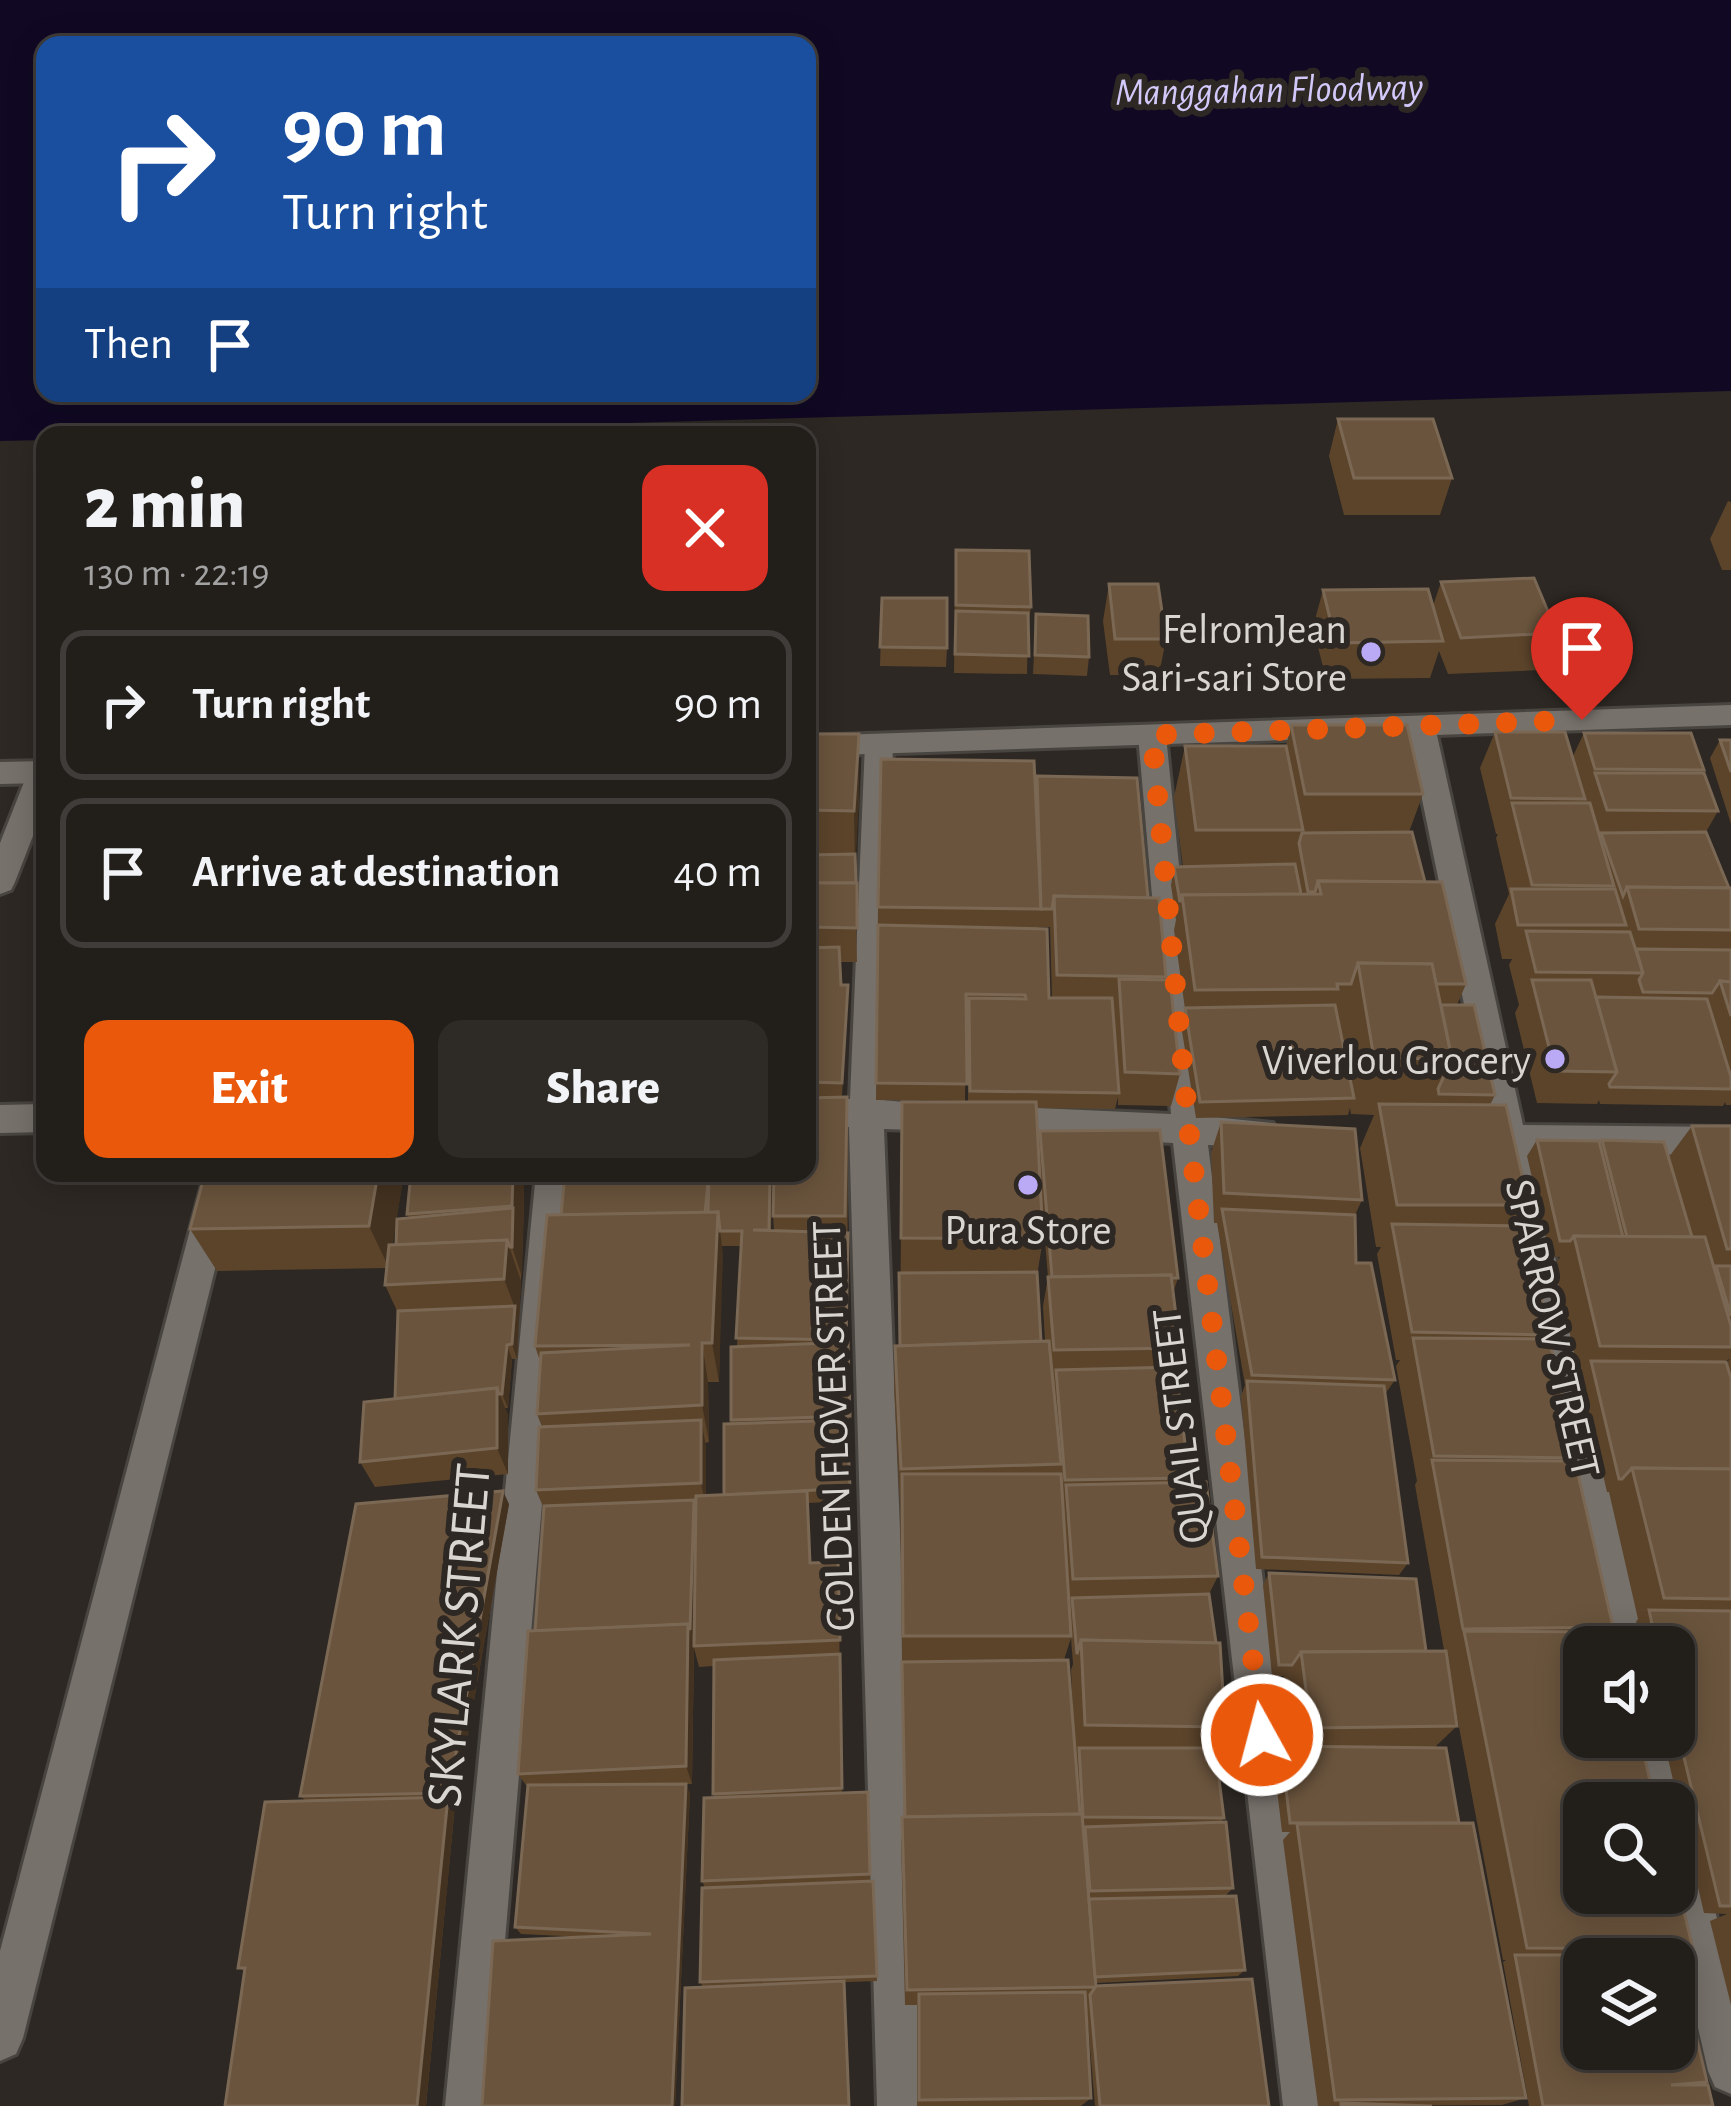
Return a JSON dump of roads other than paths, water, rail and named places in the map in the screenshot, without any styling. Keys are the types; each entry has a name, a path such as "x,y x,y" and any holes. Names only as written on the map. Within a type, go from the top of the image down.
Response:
{"street":[{"path":"816,746 1731,716"},
{"path":"1662,718 1673,751"},
{"name":"SPARROW STREET","path":"1421,726 1509,1139 1625,1626"},
{"name":"QUAIL STREET","path":"1152,735 1189,1131 1306,2106"},
{"name":"GOLDEN FLOVER STREET","path":"879,744 866,1113 900,2106"},
{"path":"0,773 36,772"},
{"path":"0,883 36,792"},
{"path":"816,1111 1304,1134"},
{"path":"0,1119 36,1118"},
{"path":"1464,1138 1731,1142"},
{"path":"0,2038 220,1182"},
{"name":"SKYLARK STREET","path":"468,2106 552,1182"},
{"path":"1694,1914 1731,2071"}],"water":[{"name":"Manggahan Floodway","path":"0,0 1731,0 1731,391 525,426 36,426 36,440 0,441"}],"place":[{"name":"FelromJean Sari-sari Store","path":"1371,652"},
{"name":"Viverlou Grocery","path":"1555,1059"},
{"name":"Pura Store","path":"1028,1185"}]}
